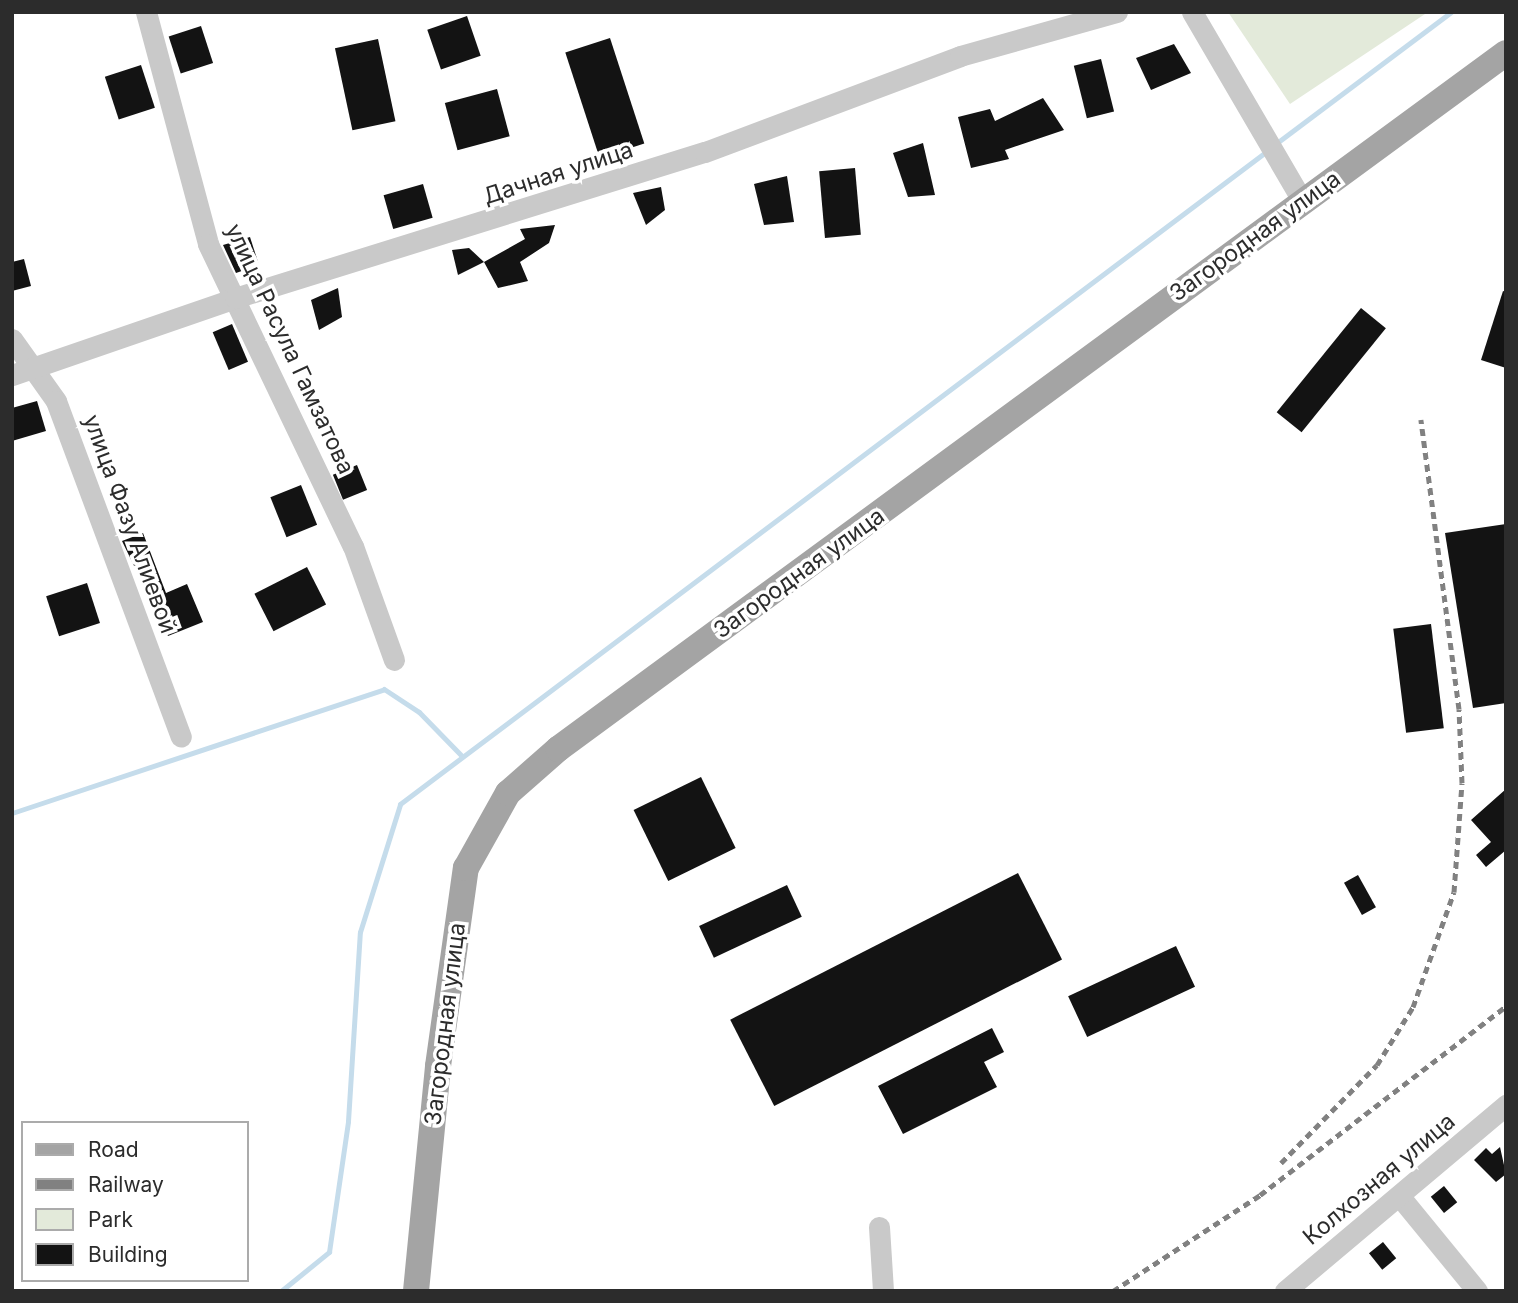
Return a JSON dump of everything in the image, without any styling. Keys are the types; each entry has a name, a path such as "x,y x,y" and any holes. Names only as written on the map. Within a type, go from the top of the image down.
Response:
{"main road":[{"name":"Загородная улица","path":"416,1291 438,1066 466,868 508,793 558,749 1506,53"}],"street":[{"name":"улица Расула Гамзатова","path":"146,12 208,244 353,547 394,660"},
{"name":"Дачная улица","path":"12,375 235,298 461,233 705,152 960,56 1117,12"},
{"path":"1192,12 1303,200"},
{"name":"улица Фазу Алиевой","path":"12,339 56,401 181,737"},
{"name":"Колхозная улица","path":"1285,1291 1401,1198 1506,1105"},
{"path":"1401,1198 1477,1291"},
{"path":"879,1227 883,1291"}],"green space":[{"path":"1228,12 1428,12 1290,104"}],"building":[{"path":"467,16 481,56 441,69 427,30"},
{"path":"201,26 213,63 181,74 169,37"},
{"path":"610,38 644,144 600,158 565,53"},
{"path":"378,39 395,121 352,130 335,48"},
{"path":"1174,44 1191,73 1151,90 1136,58"},
{"path":"1101,59 1114,111 1087,118 1074,66"},
{"path":"141,65 155,108 119,120 105,77"},
{"path":"497,89 510,136 458,150 445,103"},
{"path":"1043,98 1064,130 1005,150 1009,159 971,168 958,117 990,109 995,121"},
{"path":"923,143 935,195 908,197 893,153"},
{"path":"855,168 861,235 825,238 819,171"},
{"path":"787,176 794,222 764,225 754,184"},
{"path":"423,184 433,218 393,229 384,195"},
{"path":"661,187 665,210 646,225 633,193"},
{"path":"555,225 549,243 520,262 528,281 498,288 484,262 525,239 520,229"},
{"path":"250,237 259,265 236,273 223,245"},
{"path":"469,248 484,262 458,275 452,250"},
{"path":"24,259 31,286 12,291 12,262"},
{"path":"338,288 342,317 319,330 311,300"},
{"path":"1503,291 1506,292 1506,368 1481,360"},
{"path":"1361,308 1386,328 1302,432 1277,412"},
{"path":"232,324 248,362 229,370 213,332"},
{"path":"37,401 46,431 12,441 12,408"},
{"path":"357,465 367,490 343,500 333,475"},
{"path":"301,485 317,525 287,537 270,497"},
{"path":"1506,524 1506,703 1473,708 1445,533"},
{"path":"143,533 166,593 187,584 203,622 168,636 122,541"},
{"path":"307,567 326,604 273,631 254,594"},
{"path":"87,583 100,623 59,636 46,596"},
{"path":"1431,624 1444,728 1406,733 1393,629"},
{"path":"701,777 736,848 668,881 634,810"},
{"path":"1506,789 1506,850 1486,867 1476,855 1491,842 1471,820"},
{"path":"1018,873 1062,959 774,1106 730,1020"},
{"path":"1358,875 1376,907 1362,915 1344,883"},
{"path":"787,885 802,917 714,958 699,926"},
{"path":"1176,946 1195,987 1087,1037 1068,996"},
{"path":"992,1028 1004,1052 984,1062 997,1087 903,1134 878,1086"},
{"path":"1500,1147 1506,1174 1496,1182 1474,1160 1486,1148 1492,1154"},
{"path":"1444,1186 1457,1202 1444,1213 1431,1197"},
{"path":"1383,1242 1396,1258 1382,1270 1369,1253"}],"waterway":[{"path":"1274,145 1451,12"},
{"path":"281,1291 329,1252 348,1121 360,932 400,804 1267,151"},
{"path":"12,813 384,689 419,712 461,755"}],"railway":[{"path":"1281,1163 1377,1065 1413,1007 1454,892 1462,783 1459,709 1421,419"},
{"path":"1113,1291 1260,1195 1506,1006"}]}
